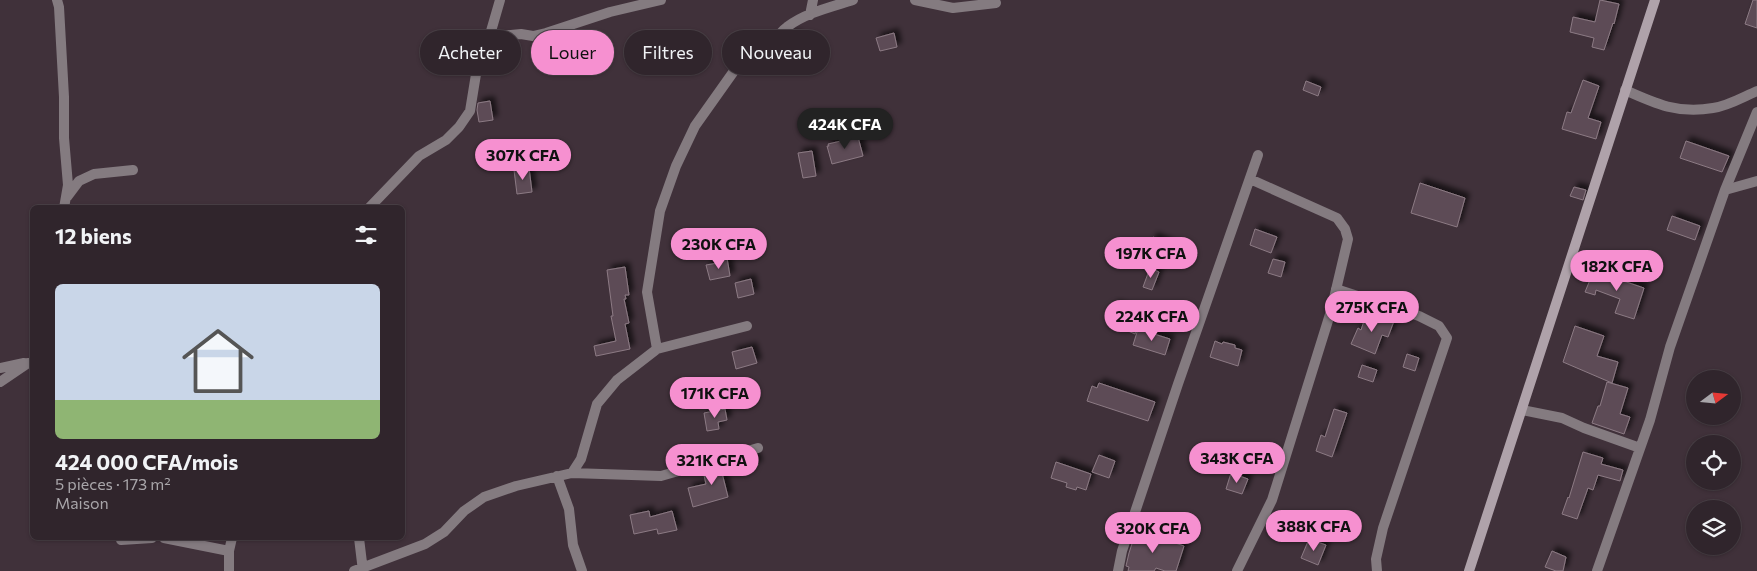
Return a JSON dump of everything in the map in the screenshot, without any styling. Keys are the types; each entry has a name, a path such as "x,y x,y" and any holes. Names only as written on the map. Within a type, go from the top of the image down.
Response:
{"street":[{"path":"57,0 59,7 64,97 64,138 68,185 64,204"},
{"path":"492,30 500,0"},
{"path":"521,34 533,36 546,33 610,12 661,0"},
{"path":"810,15 813,0"},
{"path":"657,349 647,292 660,211 676,166 694,126 734,72 742,65 752,62 765,53 776,37 788,26 810,15 853,0"},
{"path":"916,0 953,8 996,3"},
{"path":"1469,571 1655,0"},
{"path":"372,205 419,156 446,140 459,127 470,110 476,75"},
{"path":"1625,90 1673,109 1714,108 1757,91"},
{"path":"1597,571 1650,420 1670,347 1725,190 1757,112"},
{"path":"1118,571 1122,552 1175,393 1258,156"},
{"path":"64,204 79,181 94,174 133,170"},
{"path":"1237,571 1272,500 1331,310 1348,239 1345,229 1337,218 1250,179"},
{"path":"1725,190 1757,181"},
{"path":"1336,289 1419,316 1439,326 1447,338 1383,528 1376,559 1377,571"},
{"path":"572,473 581,459 596,404 617,380 657,349 747,326"},
{"path":"0,368 30,361"},
{"path":"0,382 30,361"},
{"path":"1522,410 1562,418 1640,448"},
{"path":"359,540 360,570 425,544 444,532 464,511 484,497 516,486 572,473 661,476 758,448"},
{"path":"557,476 569,509 573,545 582,571"},
{"path":"174,540 229,551"},
{"path":"230,571 229,551 232,540"}],"building":[{"path":"1600,0 1619,4 1604,50 1592,47 1594,38 1570,32 1573,17 1595,22"},
{"path":"1753,0 1757,0 1757,28 1745,24"},
{"path":"894,33 897,47 880,51 876,38"},
{"path":"1583,80 1599,86 1588,118 1601,122 1596,139 1562,129 1567,112 1571,113"},
{"path":"1306,81 1321,87 1318,96 1303,90"},
{"path":"490,101 493,120 479,122 478,103"},
{"path":"858,137 863,156 832,164 828,144"},
{"path":"1686,141 1729,156 1722,172 1680,158"},
{"path":"812,151 816,176 803,178 798,153"},
{"path":"529,168 532,192 517,194 514,170"},
{"path":"1420,183 1465,198 1457,227 1411,213"},
{"path":"1574,187 1586,190 1583,200 1570,196"},
{"path":"1672,216 1700,226 1695,240 1667,230"},
{"path":"1255,229 1277,237 1271,253 1250,245"},
{"path":"1153,237 1169,244 1160,265 1144,258"},
{"path":"727,258 730,276 710,280 706,265 718,263 717,260"},
{"path":"1273,259 1285,262 1281,277 1268,273"},
{"path":"625,267 629,295 625,295 626,299 624,299 629,323 625,324 630,349 596,356 594,346 616,341 611,316 613,316 607,270"},
{"path":"1150,268 1159,272 1152,290 1143,287"},
{"path":"1595,268 1604,271 1603,274 1644,288 1634,319 1615,313 1620,299 1596,290 1595,295 1585,292"},
{"path":"751,279 754,294 738,298 735,283"},
{"path":"1114,305 1142,316 1135,334 1107,322"},
{"path":"1366,315 1382,321 1384,317 1394,321 1388,337 1382,335 1375,354 1351,344 1358,328 1361,330"},
{"path":"1575,326 1604,336 1597,356 1618,362 1612,383 1563,362"},
{"path":"1138,329 1170,339 1165,355 1133,345"},
{"path":"1215,341 1222,344 1223,342 1235,345 1235,348 1242,350 1238,366 1210,357"},
{"path":"752,347 757,363 736,369 732,352"},
{"path":"1407,354 1419,358 1415,371 1403,367"},
{"path":"1362,365 1377,370 1373,382 1358,377"},
{"path":"1607,382 1628,388 1620,414 1630,417 1624,434 1592,423 1598,406 1600,406"},
{"path":"1099,383 1155,402 1148,421 1087,401 1092,386 1097,388"},
{"path":"725,409 727,420 718,422 719,429 707,431 704,413"},
{"path":"1334,409 1347,413 1332,457 1316,451 1321,435 1325,437"},
{"path":"1583,452 1603,458 1601,464 1623,470 1620,481 1598,475 1593,490 1588,488 1577,519 1562,514"},
{"path":"1099,455 1115,461 1109,478 1092,472"},
{"path":"755,456 758,465 744,469 741,460"},
{"path":"737,461 739,469 722,473 728,497 693,507 688,488 706,484 703,471"},
{"path":"1056,462 1091,474 1086,490 1077,487 1076,490 1066,487 1067,483 1051,478"},
{"path":"1231,473 1248,479 1242,494 1226,489"},
{"path":"649,511 650,517 672,511 677,530 658,534 657,529 634,534 630,515"},
{"path":"1137,528 1184,546 1176,571 1165,571 1156,568 1154,571 1128,571 1129,567 1126,566"},
{"path":"1309,539 1326,545 1318,565 1301,558"},
{"path":"1552,551 1566,557 1563,571 1556,571 1545,567"}]}
